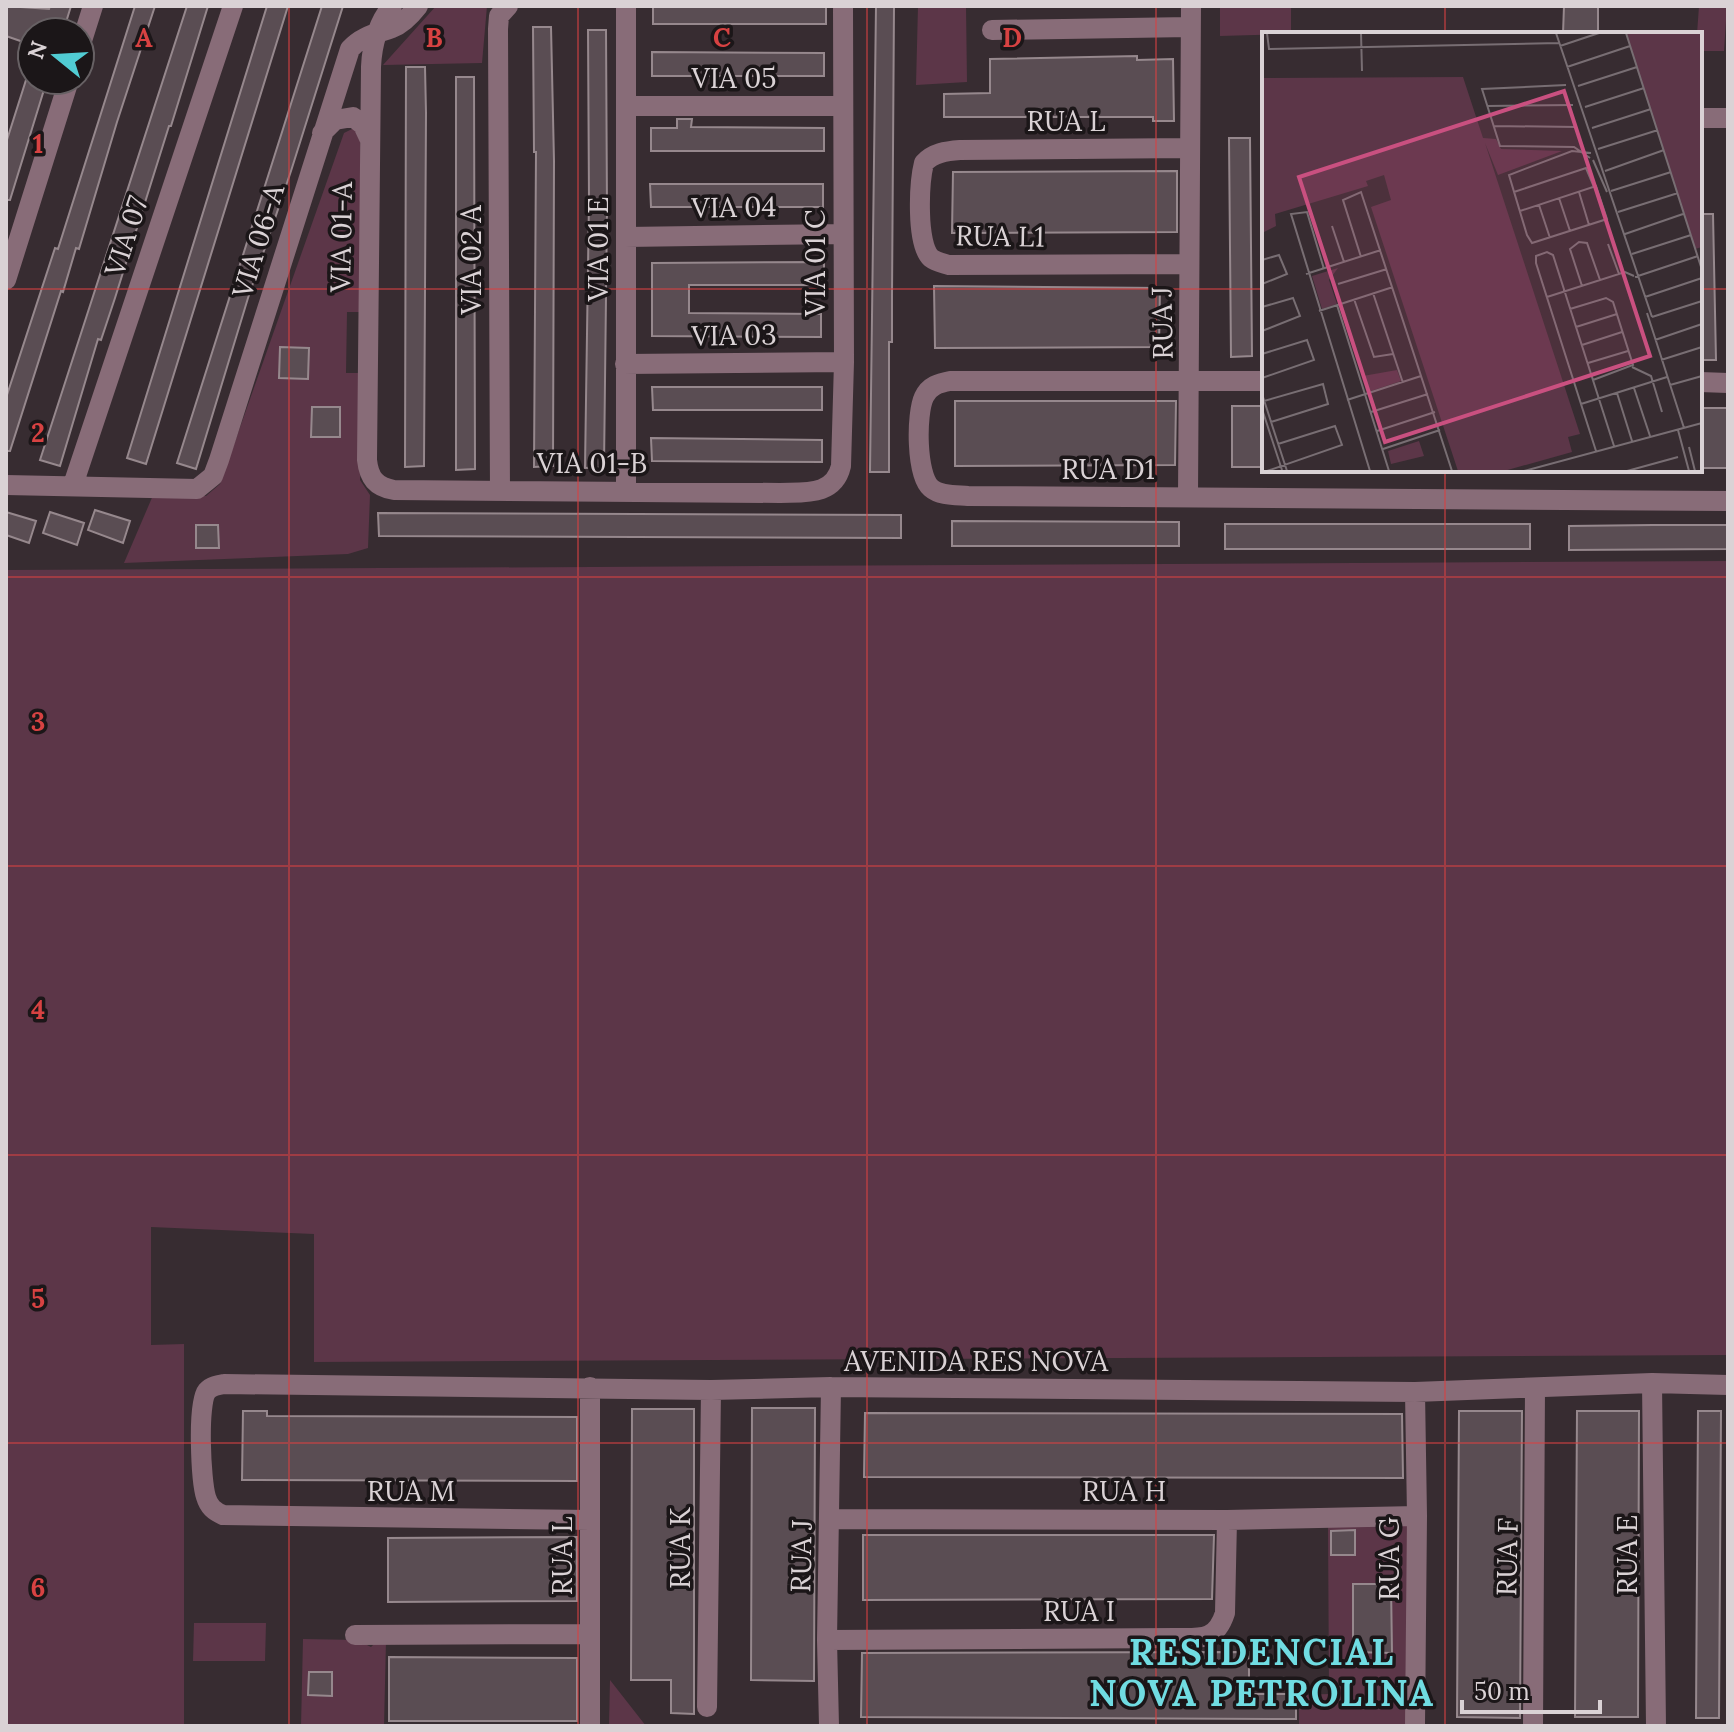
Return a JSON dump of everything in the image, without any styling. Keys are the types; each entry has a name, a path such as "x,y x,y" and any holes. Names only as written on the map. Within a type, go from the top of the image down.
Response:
{"street":[{"name":"VIA 07","path":"73,485 233,6"},
{"path":"377,31 394,27 418,6"},
{"name":"VIA 02 A","path":"500,491 498,29 499,16 508,6"},
{"name":"VIA 01 E","path":"626,6 626,492"},
{"name":"VIA 01 C","path":"801,492 827,488 840,472 844,362 843,6"},
{"name":"VIA 06-A","path":"73,485 197,489 213,476 350,49 358,40 377,31 391,7"},
{"path":"992,30 1190,16"},
{"name":"RUA J","path":"1188,497 1191,380 1190,16"},
{"name":"VIA 01-A","path":"377,31 371,67 367,460 373,480 383,488"},
{"path":"6,280 64,96"},
{"name":"VIA 05","path":"626,106 842,106"},
{"path":"322,133 335,120 353,117 363,125 370,140"},
{"path":"1702,118 1728,118"},
{"name":"RUA L","path":"944,152 1189,148"},
{"name":"RUA L1","path":"944,152 926,160 922,171 922,236 933,260 964,265 1189,264"},
{"name":"VIA 04","path":"626,237 843,234"},
{"name":"VIA 03","path":"625,364 844,362"},
{"name":"RUA D1","path":"1262,381 950,381 934,385 924,396 920,412 921,466 925,480 938,493 968,496 1728,501"},
{"path":"1702,382 1728,383"},
{"path":"6,485 73,485"},
{"name":"VIA 01-B","path":"383,488 801,492"},
{"name":"AVENIDA RES NOVA","path":"230,1517 212,1509 203,1479 203,1402 208,1390 224,1384 711,1390 831,1387 1415,1392 1652,1383 1728,1385"},
{"name":"RUA E","path":"1652,1383 1656,1726"},
{"name":"RUA L","path":"590,1387 590,1726"},
{"name":"RUA J","path":"829,1726 827,1640 831,1387"},
{"name":"RUA F","path":"1533,1726 1535,1388"},
{"name":"RUA K","path":"707,1707 711,1390"},
{"name":"RUA G","path":"1415,1392 1415,1726"},
{"name":"RUA H","path":"830,1519 1227,1520 1417,1516"},
{"name":"RUA M","path":"230,1517 590,1520"},
{"name":"RUA I","path":"827,1640 1209,1636 1220,1627 1225,1613 1227,1520"},
{"path":"355,1635 590,1634"}],"shaded area":[{"path":"436,6 487,6 482,63 383,65"},
{"path":"918,6 966,6 967,82 916,85"},
{"path":"1220,6 1291,6 1291,32 1220,36"},
{"path":"1699,6 1727,6 1724,51 1702,51 1702,32 1697,32"},
{"path":"354,128 360,130 364,312 347,312 346,373 363,373 360,480 370,495 368,548 348,554 124,563 154,493 206,496 220,484 344,133"},
{"path":"1728,561 1728,1355 314,1362 314,1234 151,1227 151,1345 184,1344 184,1726 6,1726 6,570"},
{"path":"1403,1524 1411,1527 1413,1726 1299,1726 1299,1695 1329,1694 1328,1525"},
{"path":"194,1623 266,1623 265,1661 193,1661"},
{"path":"303,1639 357,1640 371,1647 377,1641 386,1641 384,1726 301,1726"},
{"path":"610,1680 646,1726 609,1726"}],"building":[{"path":"6,6 49,9 50,6 71,6 68,16 16,16 16,39 6,36"},
{"path":"135,6 155,6 79,249 76,248 61,291 10,451 6,451 6,398 55,248 58,249"},
{"path":"187,6 208,6 115,298 101,340 98,339 60,466 40,460"},
{"path":"267,6 288,6 146,464 127,458"},
{"path":"322,6 343,6 196,469 177,463"},
{"path":"653,6 826,6 826,24 653,24"},
{"path":"876,6 894,6 889,472 870,472"},
{"path":"1564,6 1598,6 1598,32 1563,32"},
{"path":"533,27 551,27 554,161 553,466 534,467 536,152"},
{"path":"588,30 606,30 607,211 604,467 585,468 589,200"},
{"path":"652,52 824,53 824,76 652,76"},
{"path":"1137,56 1137,60 1173,59 1174,121 1153,121 1153,117 944,117 944,94 990,93 990,59"},
{"path":"406,67 425,67 426,113 424,466 405,467"},
{"path":"456,77 474,77 475,469 456,470"},
{"path":"21,96 42,96 10,200 6,200 6,143"},
{"path":"677,119 692,119 691,127 824,128 824,151 651,151 651,128 677,128"},
{"path":"1229,138 1250,138 1252,356 1231,357"},
{"path":"1177,171 1177,232 952,233 953,172"},
{"path":"650,184 823,184 823,207 651,207"},
{"path":"1702,214 1713,214 1716,360 1702,360"},
{"path":"824,262 824,285 689,285 689,313 821,314 821,337 652,336 652,263"},
{"path":"934,286 1160,288 1159,347 935,348"},
{"path":"280,347 309,348 308,379 279,378"},
{"path":"652,387 822,387 822,410 653,410"},
{"path":"955,401 1176,401 1175,465 955,466"},
{"path":"1232,406 1262,406 1262,467 1232,467"},
{"path":"312,407 340,407 340,437 311,437"},
{"path":"1702,408 1728,408 1728,468 1702,468"},
{"path":"651,438 822,440 822,462 652,461"},
{"path":"95,510 130,521 123,543 88,530"},
{"path":"6,512 36,521 29,543 6,535"},
{"path":"50,512 84,523 77,545 43,533"},
{"path":"378,513 901,515 901,538 379,536"},
{"path":"952,521 1179,522 1179,546 952,546"},
{"path":"1225,524 1530,524 1530,549 1225,549"},
{"path":"196,525 218,525 219,548 196,548"},
{"path":"1728,525 1728,549 1569,550 1569,526"},
{"path":"752,1408 815,1408 814,1681 751,1680"},
{"path":"632,1409 694,1409 694,1714 671,1713 671,1680 631,1680"},
{"path":"243,1411 267,1411 267,1416 577,1417 577,1481 242,1480"},
{"path":"1459,1411 1522,1411 1520,1718 1457,1717"},
{"path":"1577,1411 1639,1411 1638,1717 1575,1717"},
{"path":"1698,1411 1721,1411 1719,1718 1696,1718"},
{"path":"865,1413 1402,1414 1403,1478 864,1477"},
{"path":"1355,1530 1355,1555 1331,1555 1331,1531"},
{"path":"863,1535 1214,1535 1212,1599 863,1600"},
{"path":"577,1537 577,1601 388,1602 388,1538"},
{"path":"1353,1584 1391,1584 1392,1653 1353,1652"},
{"path":"1249,1652 1249,1694 1296,1694 1296,1719 861,1717 862,1653"},
{"path":"389,1657 577,1658 577,1721 389,1721"},
{"path":"309,1672 332,1672 332,1696 308,1695"}],"district":[{"name":"RESIDENCIAL NOVA PETROLINA","path":"1262,1672"}]}
